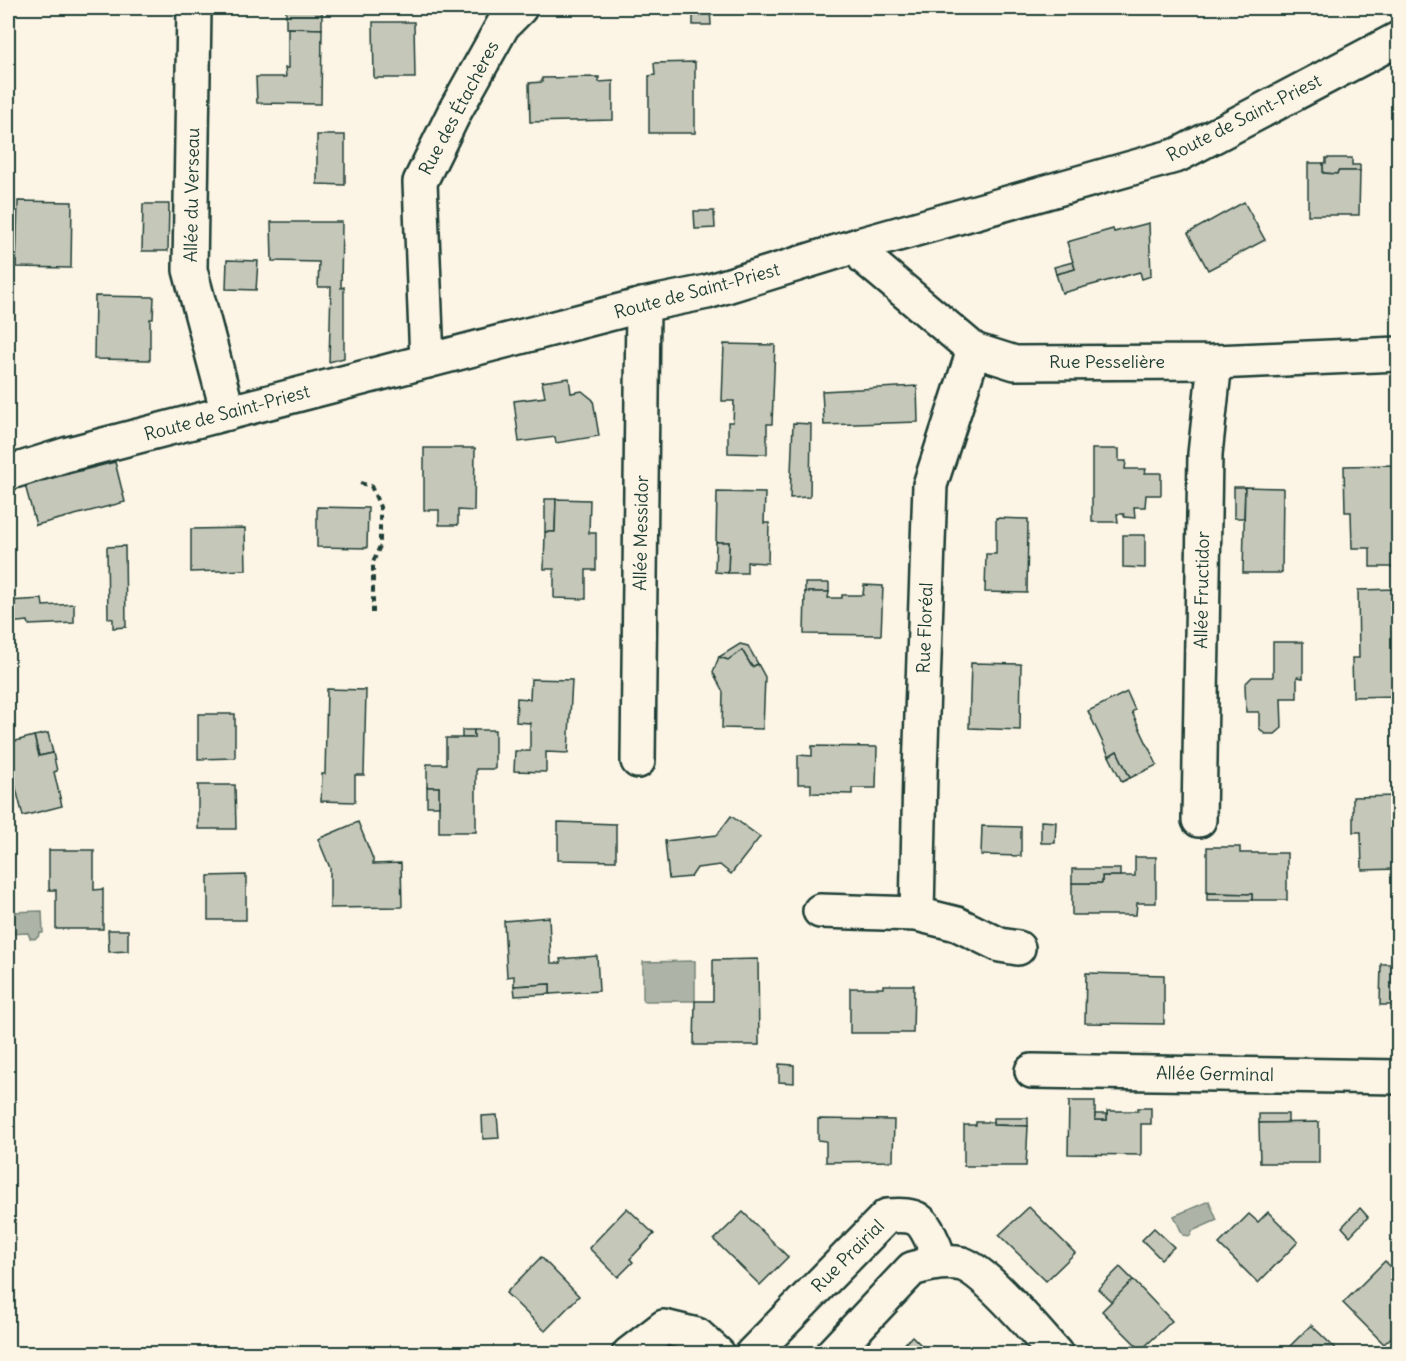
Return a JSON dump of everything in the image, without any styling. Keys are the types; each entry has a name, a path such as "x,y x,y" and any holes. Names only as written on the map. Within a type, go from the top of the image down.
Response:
{"street":[{"name":"Allée du Verseau","path":"194,8 190,270 228,413"},
{"name":"Rue des Étachères","path":"427,361 420,182 455,111 503,25 520,8"},
{"name":"Route de Saint-Priest","path":"8,473 65,455 643,305 707,292 859,245 1178,155 1398,39"},
{"name":"Rue Pesselière","path":"859,245 865,258 974,350 1015,363 1215,362 1398,354"},
{"name":"Allée Messidor","path":"638,761 643,305"},
{"name":"Rue Floréal","path":"917,914 930,486 974,350"},
{"name":"Allée Fructidor","path":"1199,820 1205,454 1215,362"},
{"path":"820,911 917,914 957,924 1000,945 1018,948"},
{"name":"Allée Germinal","path":"1032,1071 1398,1077"},
{"name":"Rue Prairial","path":"752,1353 887,1216 908,1215 925,1224 935,1247 930,1263"},
{"path":"832,1353 912,1269 930,1263 962,1264 982,1275 1056,1353"},
{"path":"629,1353 664,1327 697,1335 718,1353"}],"path":[{"path":"360,483 371,486 380,507 381,546 374,561 373,613"}],"shaded area":[{"path":"42,911 43,933 40,933 38,937 30,938 28,933 8,934 8,912"},
{"path":"695,961 695,1001 643,1001 643,962"},
{"path":"1209,1201 1217,1220 1192,1231 1190,1236 1183,1235 1174,1216"}],"building":[{"path":"286,8 322,8 322,29 286,28"},
{"path":"693,8 710,8 711,25 693,25"},
{"path":"373,22 414,22 415,78 374,78"},
{"path":"288,28 322,29 321,104 257,103 256,77 286,77"},
{"path":"695,62 695,133 649,133 649,76 655,75 654,63"},
{"path":"599,77 599,82 613,81 613,120 530,122 529,83 542,82 542,78"},
{"path":"317,135 345,135 345,185 317,184"},
{"path":"1326,158 1352,158 1352,165 1360,165 1360,171 1323,173 1323,163 1326,163"},
{"path":"1308,163 1323,163 1323,173 1360,171 1359,215 1308,215"},
{"path":"18,201 72,202 71,268 16,267"},
{"path":"1244,202 1265,240 1208,270 1188,233"},
{"path":"143,204 169,204 168,251 142,251"},
{"path":"694,211 714,211 715,228 695,229"},
{"path":"271,222 342,222 341,288 344,287 344,358 329,362 331,287 318,287 319,262 272,261"},
{"path":"1149,223 1151,276 1142,279 1140,272 1062,293 1056,274 1075,269 1067,242 1113,229 1114,232"},
{"path":"227,260 258,261 256,290 226,289"},
{"path":"1073,262 1075,269 1056,274 1054,267"},
{"path":"95,296 154,297 153,319 150,319 150,360 94,359"},
{"path":"724,344 775,345 772,424 767,424 767,454 728,453 728,422 733,422 734,401 722,401"},
{"path":"569,378 571,393 582,391 593,400 599,436 556,443 555,437 519,442 514,401 545,397 542,382"},
{"path":"917,386 918,422 824,425 822,391"},
{"path":"793,423 811,424 810,497 790,498"},
{"path":"424,448 475,448 474,511 458,510 458,525 439,525 439,510 424,510"},
{"path":"1092,449 1119,449 1119,461 1126,461 1125,469 1146,469 1145,473 1161,473 1161,495 1146,495 1145,507 1134,507 1135,518 1117,514 1118,522 1092,522"},
{"path":"115,462 125,502 36,525 25,485"},
{"path":"1396,465 1398,567 1370,567 1370,548 1352,548 1351,512 1345,512 1344,466"},
{"path":"1234,487 1245,487 1244,518 1234,518"},
{"path":"1245,487 1283,488 1282,573 1243,573"},
{"path":"717,492 765,493 764,523 769,523 768,563 747,562 747,573 728,573 729,542 716,542"},
{"path":"545,499 556,499 555,532 545,532"},
{"path":"556,499 590,500 589,533 596,533 596,570 586,570 586,599 554,598 554,569 544,569 545,532 555,532"},
{"path":"317,507 368,508 367,548 317,547"},
{"path":"996,518 1028,519 1027,593 985,592 986,554 996,554"},
{"path":"245,528 246,570 191,572 191,529"},
{"path":"1123,535 1145,535 1145,568 1123,567"},
{"path":"716,542 729,542 728,573 715,572"},
{"path":"125,546 126,627 113,628 113,619 108,618 107,547"},
{"path":"805,583 829,583 829,592 805,592"},
{"path":"864,585 883,586 881,635 804,634 805,592 829,592 828,598 842,598 842,595 863,595"},
{"path":"1397,589 1398,696 1353,697 1352,658 1359,658 1358,590"},
{"path":"42,599 43,606 74,604 74,623 29,625 28,621 8,623 8,601"},
{"path":"1273,642 1303,642 1303,678 1297,677 1297,698 1281,698 1282,728 1275,734 1265,734 1259,728 1259,712 1246,712 1245,684 1252,677 1273,677"},
{"path":"740,644 748,646 758,664 752,667 742,650 728,660 719,657"},
{"path":"742,650 752,667 758,664 765,677 763,729 722,728 723,692 713,672 719,657 728,660"},
{"path":"971,663 1021,664 1020,730 969,728"},
{"path":"531,679 572,680 568,753 546,752 546,772 514,771 515,751 530,751 530,723 516,722 517,698 530,699"},
{"path":"327,689 366,690 364,775 355,775 355,802 321,801 322,774 325,774"},
{"path":"1127,692 1135,710 1132,712 1157,765 1130,778 1117,751 1109,756 1088,711"},
{"path":"198,714 235,714 235,758 198,759"},
{"path":"462,730 474,730 474,738 462,738"},
{"path":"474,730 495,730 495,769 476,769 476,832 439,832 439,787 427,787 427,764 446,764 446,738 474,738"},
{"path":"48,733 53,753 39,756 34,736"},
{"path":"34,736 39,756 53,753 57,771 54,772 62,806 23,816 8,757 8,743"},
{"path":"812,746 877,747 876,788 852,788 852,794 811,793 811,784 798,784 798,755 812,756"},
{"path":"1117,751 1130,778 1122,782 1109,756"},
{"path":"198,785 235,785 236,829 198,829"},
{"path":"427,787 439,787 439,806 427,806"},
{"path":"1398,796 1398,869 1362,870 1361,832 1353,832 1353,797"},
{"path":"731,816 760,837 731,874 720,865 697,868 691,877 669,879 665,841 717,835"},
{"path":"1041,821 1056,822 1055,843 1041,843"},
{"path":"358,822 373,864 401,863 402,907 330,908 330,868 318,839"},
{"path":"558,822 616,824 616,861 558,860"},
{"path":"982,826 1021,827 1021,856 981,855"},
{"path":"1207,847 1240,847 1240,853 1287,853 1287,900 1252,900 1252,894 1207,893"},
{"path":"49,850 94,850 94,890 103,889 103,929 56,929 56,890 49,890"},
{"path":"1135,857 1156,857 1156,903 1137,903 1136,915 1072,915 1072,883 1102,883 1102,876 1135,876"},
{"path":"1072,869 1120,869 1120,876 1102,876 1102,883 1072,883"},
{"path":"246,875 246,920 208,920 208,876"},
{"path":"1207,893 1252,894 1252,900 1207,900"},
{"path":"549,917 551,963 561,963 560,959 597,956 599,991 550,994 550,984 514,986 514,976 507,977 504,921"},
{"path":"108,930 128,930 128,951 109,952"},
{"path":"758,959 759,1045 694,1045 695,1001 713,1001 713,960"},
{"path":"1381,964 1398,964 1398,1005 1380,1005"},
{"path":"1086,973 1164,975 1164,1024 1085,1023"},
{"path":"550,984 550,994 515,996 514,986"},
{"path":"883,985 914,985 913,1033 850,1033 850,988 883,988"},
{"path":"779,1064 794,1065 794,1083 779,1082"},
{"path":"1069,1101 1095,1101 1095,1120 1107,1120 1107,1111 1138,1111 1138,1108 1151,1108 1151,1124 1141,1124 1141,1155 1068,1154"},
{"path":"1095,1114 1107,1114 1107,1120 1095,1120"},
{"path":"1259,1114 1288,1114 1288,1123 1259,1123"},
{"path":"497,1115 499,1138 483,1139 482,1116"},
{"path":"1394,1116 1398,1116 1398,1154 1393,1154"},
{"path":"993,1118 1028,1118 1028,1126 993,1125"},
{"path":"818,1119 894,1120 893,1161 826,1162 826,1141 818,1140"},
{"path":"976,1122 1028,1126 1026,1166 964,1166 964,1125 976,1125"},
{"path":"1319,1122 1319,1163 1260,1163 1259,1123"},
{"path":"1029,1207 1075,1253 1046,1281 999,1235"},
{"path":"627,1208 654,1234 630,1259 633,1262 618,1277 589,1248"},
{"path":"1360,1208 1368,1217 1350,1236 1342,1227"},
{"path":"743,1212 788,1257 760,1285 714,1240"},
{"path":"1268,1212 1298,1242 1258,1283 1219,1244 1249,1214 1258,1222"},
{"path":"1154,1228 1174,1247 1161,1259 1142,1240"},
{"path":"541,1257 579,1296 545,1331 506,1293"},
{"path":"1385,1261 1398,1274 1398,1318 1395,1322 1398,1331 1384,1344 1343,1303"},
{"path":"1120,1267 1133,1280 1112,1302 1098,1289"},
{"path":"1133,1280 1172,1321 1141,1350 1102,1311"},
{"path":"1311,1325 1341,1354 1282,1354"},
{"path":"912,1336 930,1354 895,1354"}]}
